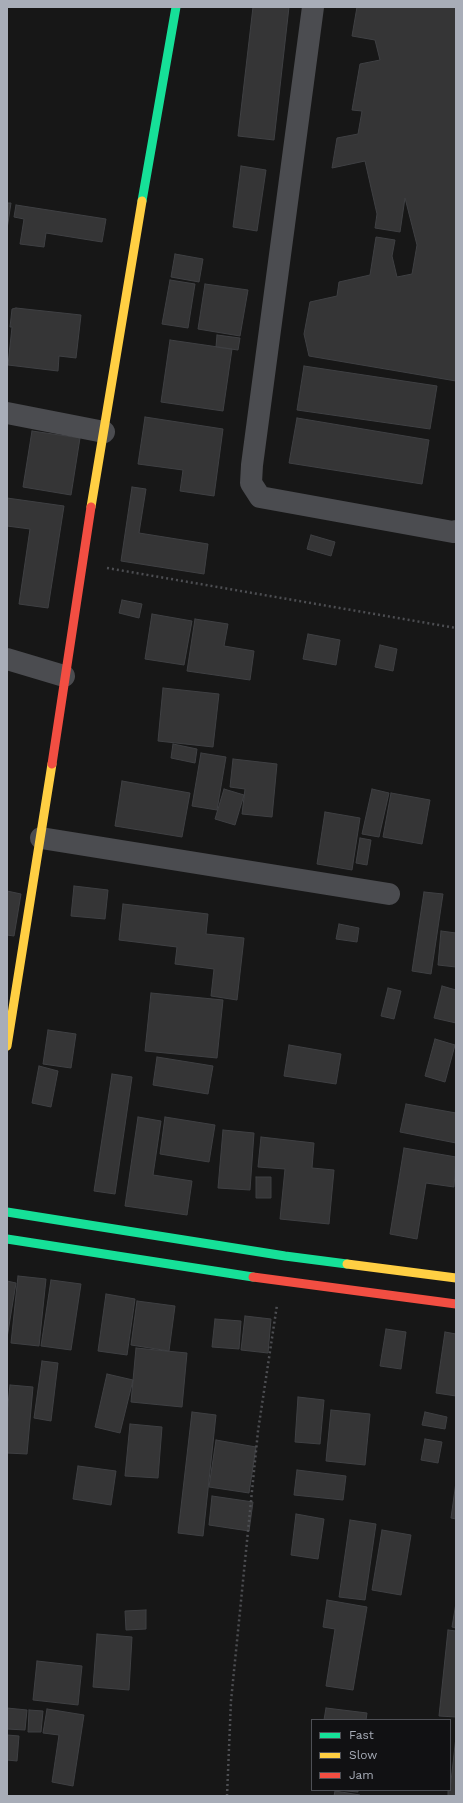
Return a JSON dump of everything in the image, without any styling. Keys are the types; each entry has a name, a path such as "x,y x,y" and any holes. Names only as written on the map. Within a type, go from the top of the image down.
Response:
{"street":[{"path":"7,1046 41,838 64,676 129,274 176,7"},
{"path":"313,7 252,465 251,483 260,497 453,532 456,531"},
{"path":"7,413 104,432"},
{"path":"7,659 64,676"},
{"path":"41,838 389,894"},
{"path":"7,1212 285,1256 456,1278"},
{"path":"7,1239 281,1281 456,1304"}],"path":[{"path":"83,564 456,628"},
{"path":"227,1796 231,1701 258,1431 281,1281"}],"building":[{"path":"253,7 289,7 274,140 238,136"},
{"path":"357,7 456,7 456,381 309,356 304,334 310,302 337,296 339,282 370,275 376,237 395,240 392,256 397,277 412,274 417,245 405,198 400,232 375,228 377,214 365,161 332,168 337,138 358,134 362,111 352,110 360,64 380,60 375,40 352,36"},
{"path":"241,166 266,170 257,231 233,227"},
{"path":"7,203 11,203 7,229"},
{"path":"16,205 106,219 102,242 46,233 44,247 20,244 24,219 14,217"},
{"path":"175,254 203,259 199,282 171,277"},
{"path":"170,280 195,284 188,328 162,324"},
{"path":"205,284 248,290 240,336 198,329"},
{"path":"16,308 81,315 76,358 59,356 58,371 8,365 12,327 10,327 12,309"},
{"path":"217,335 240,338 238,350 216,347"},
{"path":"170,340 232,349 223,411 161,402"},
{"path":"304,366 437,386 430,429 297,410"},
{"path":"145,417 223,429 214,496 180,491 183,470 138,464"},
{"path":"297,418 429,440 422,484 289,463"},
{"path":"32,431 80,438 71,495 23,487"},
{"path":"132,487 146,489 139,533 208,544 204,574 121,561"},
{"path":"7,498 64,506 48,608 19,604 30,529 7,526"},
{"path":"311,535 335,542 331,556 307,549"},
{"path":"122,600 142,604 139,618 119,613"},
{"path":"152,614 192,621 184,665 145,659"},
{"path":"195,619 228,624 224,646 254,651 250,680 187,671"},
{"path":"308,634 340,640 336,665 303,659"},
{"path":"380,645 397,649 393,671 375,667"},
{"path":"163,688 219,694 213,747 158,741"},
{"path":"173,744 197,749 195,763 171,758"},
{"path":"201,753 226,757 217,810 192,806"},
{"path":"233,759 277,764 272,817 242,814 245,789 230,787"},
{"path":"122,781 190,793 182,837 115,826"},
{"path":"224,789 244,795 235,825 215,819"},
{"path":"372,789 389,793 379,837 362,834"},
{"path":"391,793 430,800 422,844 383,837"},
{"path":"325,812 360,818 352,870 317,864"},
{"path":"360,838 371,840 367,865 356,863"},
{"path":"74,886 108,890 105,919 71,916"},
{"path":"7,891 21,894 14,936 7,935"},
{"path":"424,892 443,894 431,974 412,971"},
{"path":"123,904 208,914 206,934 244,938 237,1000 211,996 214,969 175,964 177,947 119,940"},
{"path":"339,924 359,928 357,942 336,939"},
{"path":"441,931 456,933 456,967 438,965"},
{"path":"442,986 456,990 456,1023 434,1018"},
{"path":"388,988 401,991 394,1019 381,1016"},
{"path":"151,993 223,1000 217,1058 145,1051"},
{"path":"48,1030 76,1034 71,1068 43,1064"},
{"path":"435,1039 455,1045 445,1082 425,1076"},
{"path":"289,1045 341,1054 336,1084 284,1076"},
{"path":"157,1057 213,1066 208,1094 153,1085"},
{"path":"39,1066 58,1071 51,1107 32,1103"},
{"path":"112,1074 132,1077 115,1194 94,1191"},
{"path":"406,1104 456,1113 456,1143 400,1132"},
{"path":"138,1117 161,1121 153,1175 192,1181 187,1215 125,1206"},
{"path":"165,1117 215,1125 209,1162 160,1154"},
{"path":"223,1130 254,1133 250,1190 218,1188"},
{"path":"261,1137 314,1143 312,1168 334,1170 329,1224 280,1219 285,1169 258,1167"},
{"path":"404,1148 456,1157 454,1187 426,1183 417,1239 390,1234"},
{"path":"256,1177 271,1177 271,1198 256,1198"},
{"path":"18,1276 46,1279 39,1346 11,1343"},
{"path":"51,1280 81,1284 71,1350 41,1346"},
{"path":"7,1281 16,1283 7,1338"},
{"path":"106,1294 135,1299 127,1355 98,1351"},
{"path":"137,1301 175,1306 169,1351 131,1345"},
{"path":"245,1316 271,1319 268,1353 241,1350"},
{"path":"215,1319 241,1321 239,1349 212,1347"},
{"path":"386,1329 406,1332 401,1369 380,1366"},
{"path":"445,1332 456,1334 456,1396 436,1393"},
{"path":"136,1348 187,1353 182,1407 131,1402"},
{"path":"42,1361 58,1363 51,1421 34,1418"},
{"path":"107,1374 133,1380 120,1433 95,1427"},
{"path":"10,1385 33,1387 27,1454 7,1453 7,1414"},
{"path":"298,1397 324,1400 320,1444 295,1442"},
{"path":"331,1410 370,1414 365,1465 326,1461"},
{"path":"192,1412 216,1415 203,1536 178,1533"},
{"path":"425,1412 447,1417 445,1429 422,1425"},
{"path":"130,1424 162,1427 158,1478 125,1476"},
{"path":"425,1439 442,1442 438,1463 421,1460"},
{"path":"216,1440 256,1447 249,1493 209,1487"},
{"path":"78,1466 116,1471 111,1505 73,1499"},
{"path":"297,1470 346,1476 343,1500 294,1495"},
{"path":"456,1482 456,1519 451,1518"},
{"path":"212,1496 253,1502 249,1531 209,1525"},
{"path":"296,1514 324,1519 318,1559 291,1555"},
{"path":"350,1520 376,1524 365,1600 339,1597"},
{"path":"382,1530 411,1535 401,1595 372,1590"},
{"path":"327,1600 367,1607 353,1690 326,1686 335,1629 323,1627"},
{"path":"456,1603 456,1628 452,1627"},
{"path":"146,1610 146,1629 126,1630 125,1611"},
{"path":"448,1630 456,1631 456,1717 439,1716"},
{"path":"97,1634 132,1637 129,1690 93,1687"},
{"path":"37,1661 82,1666 78,1705 33,1700"},
{"path":"7,1708 27,1710 25,1730 7,1729"},
{"path":"326,1708 367,1713 366,1719 324,1719"},
{"path":"47,1709 84,1715 73,1786 52,1782 59,1735 43,1733"},
{"path":"29,1710 43,1711 41,1732 28,1732"},
{"path":"7,1735 19,1736 17,1761 7,1760"},
{"path":"456,1737 456,1796 448,1796 448,1791 451,1791"},
{"path":"335,1791 360,1795 360,1796 334,1796"}],"traffic: fast":[{"path":"142,201 176,7"},
{"path":"7,1212 285,1256 347,1264"},
{"path":"7,1239 253,1277"}],"traffic: slow":[{"path":"91,507 142,201"},
{"path":"7,1046 52,764"},
{"path":"347,1264 456,1278"}],"traffic: jam":[{"path":"52,764 91,507"},
{"path":"253,1277 456,1304"}]}
